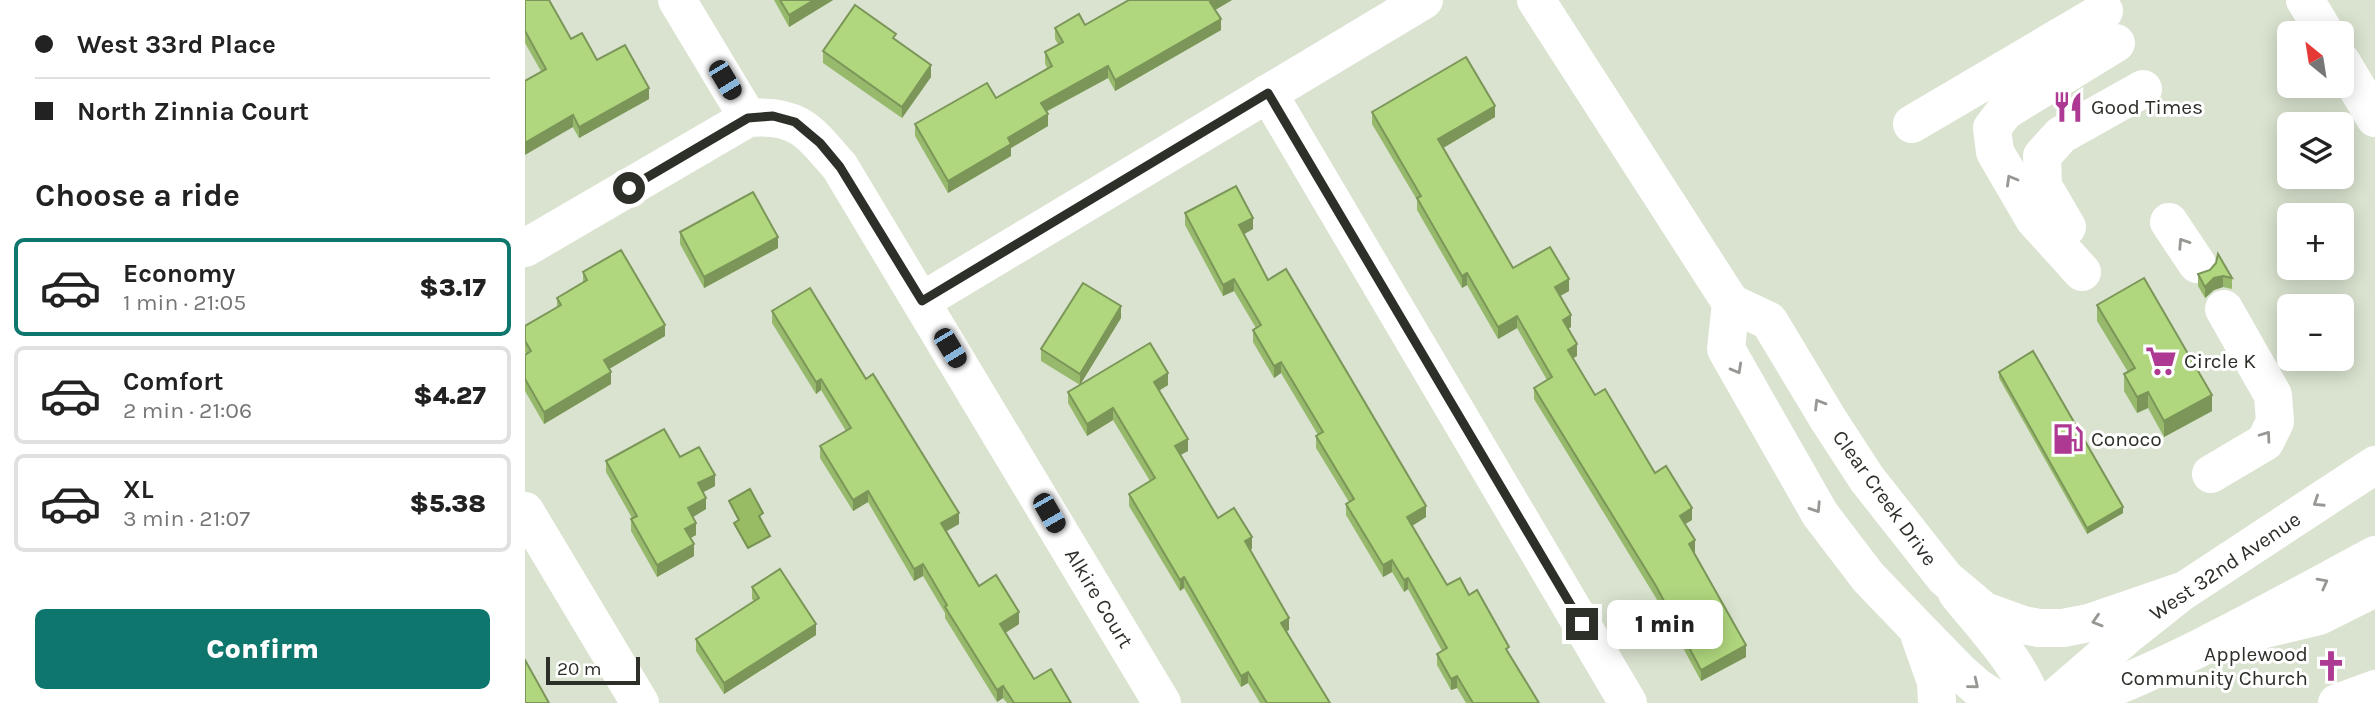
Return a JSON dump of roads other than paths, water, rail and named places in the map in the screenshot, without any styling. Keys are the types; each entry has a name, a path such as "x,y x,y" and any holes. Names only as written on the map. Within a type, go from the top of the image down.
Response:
{"main road":[{"path":"525,248 748,118 677,0"},
{"path":"922,301 1425,0"},
{"path":"1536,0 1731,303 1726,349 1807,494 1868,577 1960,672 2002,703"},
{"path":"2305,0 2318,21"},
{"path":"1912,124 2110,27 2005,111 1992,128 1994,152 2034,219 2081,272 2070,232 2043,186 2042,156 2061,135 2143,89"},
{"path":"2354,83 2375,118"},
{"path":"1268,93 1628,703"},
{"name":"Alkire Court","path":"748,118 773,116 795,122 820,143 840,167 1162,703"},
{"path":"2169,222 2197,264"},
{"name":"Clear Creek Drive","path":"1731,303 1769,321 1867,479 2012,664 2024,681 2032,703"},
{"path":"2210,474 2265,442 2275,422 2273,395 2224,309"},
{"name":"West 32nd Avenue","path":"2049,703 2130,632 2185,590 2375,465"},
{"path":"525,511 640,703"},
{"path":"2074,703 2115,688 2214,641 2375,555"},
{"path":"1945,578 1984,611 2039,628 2063,628 2089,623 2185,590"},
{"path":"2214,641 2319,616 2375,589"},
{"path":"1915,626 1931,663 1936,682 1937,703"},
{"path":"2337,703 2375,689"}],"place":[{"name":"Good Times","path":"2068,107"},
{"name":"Circle K","path":"2161,361"},
{"name":"Conoco","path":"2068,439"},
{"name":"Applewood Community Church","path":"2331,666"}]}
